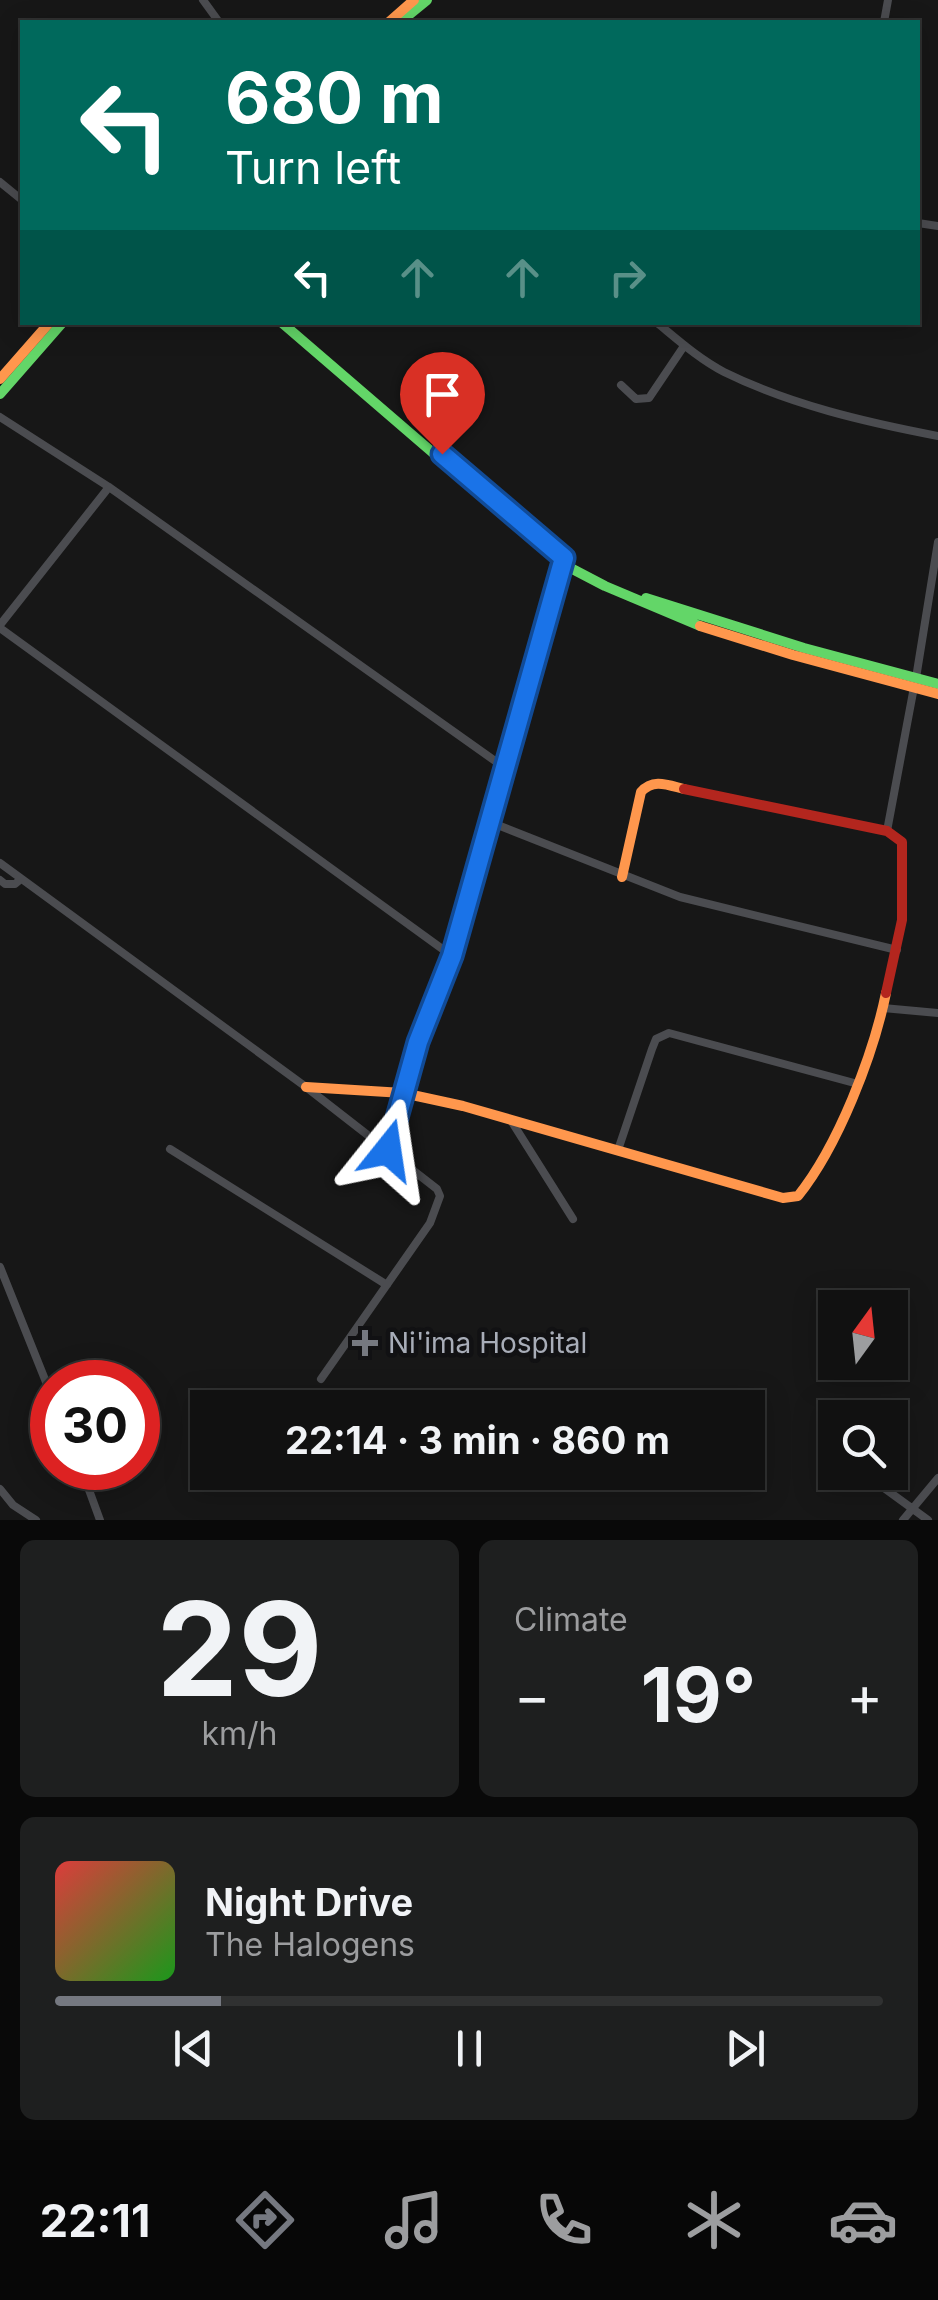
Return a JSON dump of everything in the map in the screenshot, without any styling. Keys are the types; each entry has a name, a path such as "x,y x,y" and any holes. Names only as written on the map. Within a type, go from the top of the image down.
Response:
{"street":[{"path":"390,20 414,0"},
{"path":"406,20 427,0"},
{"path":"0,182 20,198"},
{"path":"0,379 47,325"},
{"path":"0,394 60,325"},
{"path":"285,325 563,561 606,589 696,624 915,683 938,694"},
{"path":"293,325 563,561"},
{"path":"660,325 725,372 814,407 938,436"},
{"path":"621,385 636,398 649,398 684,346"},
{"path":"0,417 109,487 505,768"},
{"path":"109,487 0,627 452,956"},
{"path":"887,831 938,542"},
{"path":"388,1150 418,1042 452,956 563,561"},
{"path":"915,683 938,684"},
{"path":"306,1087 404,1094 510,1119 791,1198 809,1186 858,1084 883,1008 902,920 902,842 887,831 647,784 640,792 622,876"},
{"path":"490,822 622,876 739,914 897,950"},
{"path":"0,863 306,1087 402,1165 429,1180 440,1196 430,1222 321,1379"},
{"path":"0,880 15,884 22,879"},
{"path":"883,1008 938,1013"},
{"path":"618,1150 652,1048 656,1039 669,1033 858,1084"},
{"path":"510,1119 573,1219"},
{"path":"170,1149 387,1284"},
{"path":"0,1266 37,1360"},
{"path":"903,1520 938,1478"},
{"path":"0,1488 13,1504 36,1520"},
{"path":"89,1490 100,1520"},
{"path":"886,1490 928,1520"}],"traffic: fast":[{"path":"402,20 427,0"},
{"path":"0,394 60,325"},
{"path":"284,325 561,563 700,626"},
{"path":"646,598 804,648 938,684"}],"traffic: slow":[{"path":"391,20 414,0"},
{"path":"0,379 47,325"},
{"path":"700,626 938,694"},
{"path":"622,877 641,792 656,784 684,789"},
{"path":"306,1087 403,1093 463,1106 783,1198 798,1196 827,1152 852,1099 886,993"}],"traffic: jam":[{"path":"684,789 887,831 902,842 902,920 886,993"}],"place":[{"name":"Ni'ima Hospital","path":"365,1343"}],"route":[{"path":"388,1150 418,1042 452,956 564,558 442,454"}]}
